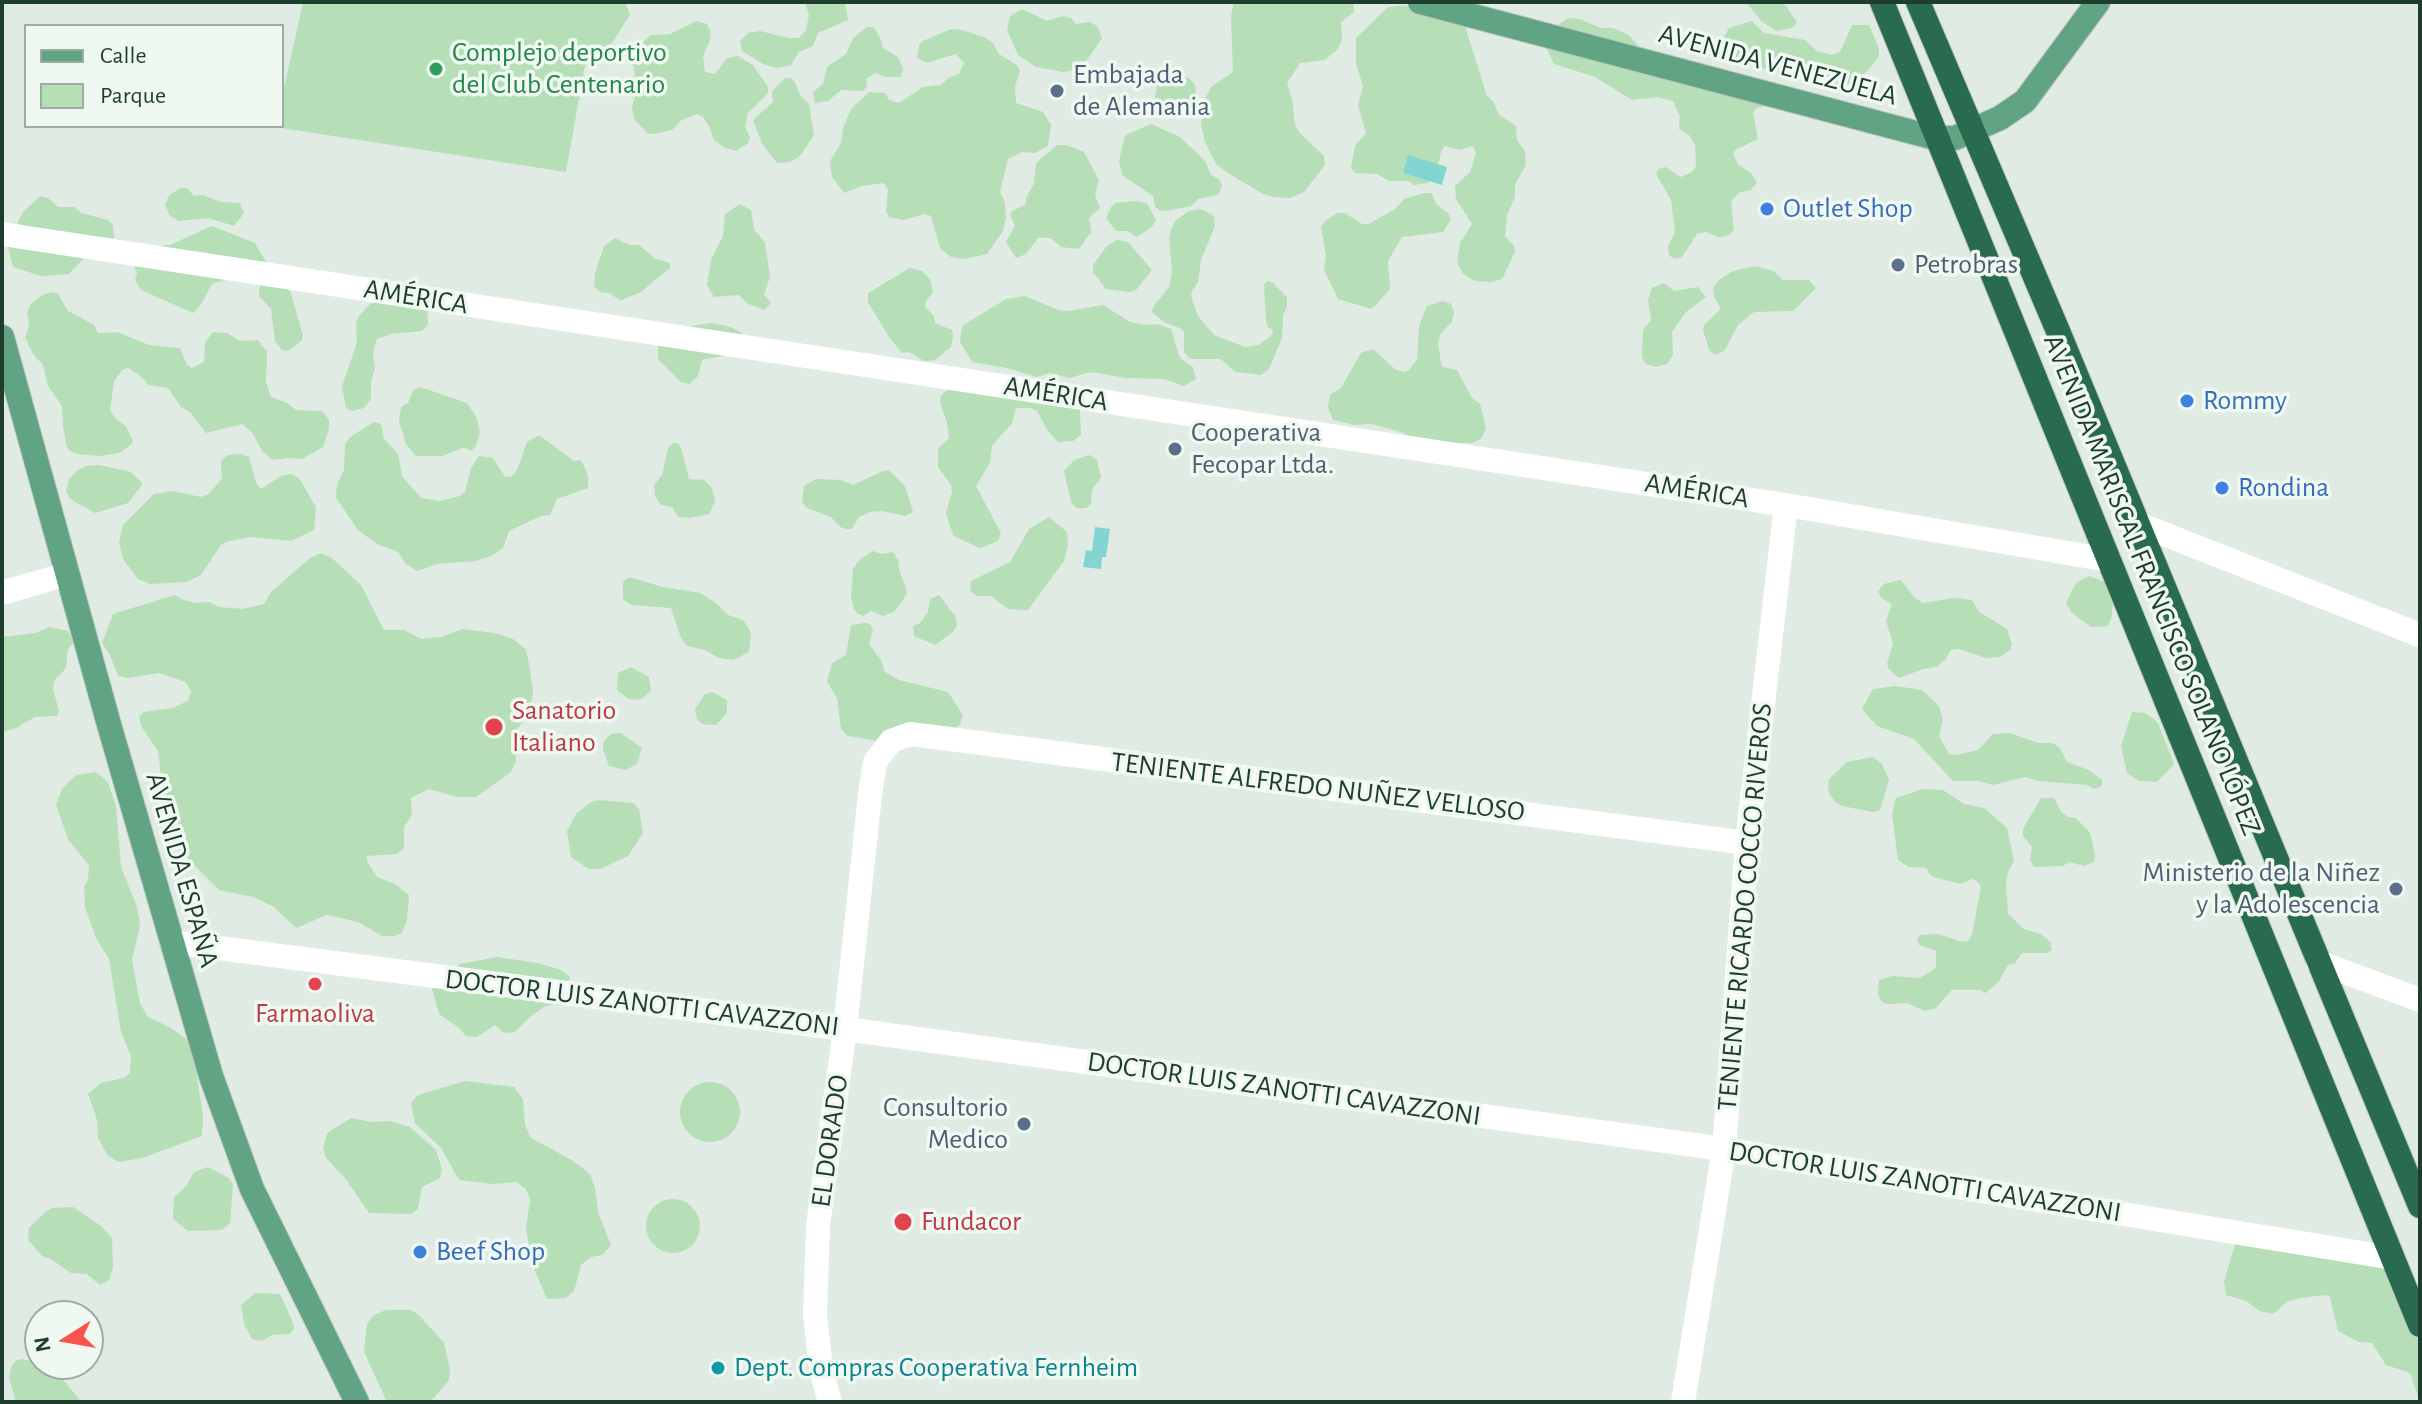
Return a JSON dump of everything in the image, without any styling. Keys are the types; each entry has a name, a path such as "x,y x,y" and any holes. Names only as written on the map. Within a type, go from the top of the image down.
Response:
{"highway":[{"name":"AVENIDA MARISCAL FRANCISCO SOLANO LÓPEZ","path":"1882,2 2058,331 2420,1206"},
{"name":"AVENIDA MARISCAL FRANCISCO SOLANO LÓPEZ","path":"1918,2 1954,135 2109,560 2420,1325"}],"main road":[{"name":"AVENIDA VENEZUELA","path":"1420,2 1954,135"},
{"path":"1954,135 2000,118 2025,101 2098,2"},
{"name":"AVENIDA ESPAÑA","path":"2,337 211,1076 252,1189 357,1402"}],"street":[{"name":"AMÉRICA","path":"2,234 1786,505 2109,560"},
{"name":"TENIENTE RICARDO COCCO RIVEROS","path":"1683,1402 1724,1149 1747,843 1786,505"},
{"path":"2136,523 2420,635"},
{"path":"2,593 67,574"},
{"name":"TENIENTE ALFREDO NUÑEZ VELLOSO","path":"891,741 910,734 931,736 1747,843"},
{"name":"EL DORADO","path":"830,1402 821,1370 815,1314 818,1226 845,1029 870,795 875,762 891,741"},
{"name":"DOCTOR LUIS ZANOTTI CAVAZZONI","path":"172,942 845,1029 1724,1149 2393,1258"},
{"path":"2318,962 2420,1000"}],"green space":[{"name":"Complejo deportivo del Club Centenario","path":"303,2 625,2 630,15 605,54 597,56 588,48 566,172 281,128 284,128 284,88"},
{"path":"805,2 845,2 848,20 818,33 813,46 799,52 791,65 778,68 765,65 742,51 740,41 748,33 760,31 799,38 806,30 809,15"},
{"path":"1234,2 1353,2 1354,12 1341,22 1342,40 1338,49 1325,60 1300,63 1287,83 1295,125 1324,156 1325,165 1304,192 1290,198 1263,194 1228,173 1216,164 1205,142 1201,124 1204,101 1211,87 1233,72 1231,16"},
{"path":"1746,2 1783,2 1797,22 1792,28 1776,31 1761,21"},
{"path":"1403,5 1465,26 1487,96 1493,101 1499,115 1516,126 1517,140 1525,152 1526,165 1515,184 1515,197 1507,215 1505,236 1515,252 1502,279 1475,281 1463,274 1457,262 1460,243 1472,224 1456,199 1455,186 1470,172 1476,153 1473,146 1459,150 1445,146 1437,172 1428,183 1414,185 1409,181 1389,181 1377,174 1355,173 1351,167 1355,146 1366,133 1358,105 1363,86 1356,64 1356,38 1388,7"},
{"path":"1022,9 1047,21 1063,16 1071,18 1076,24 1090,22 1097,26 1102,38 1081,69 1063,72 1036,67 1018,55 1007,30 1010,16"},
{"path":"1569,18 1629,35 1649,58 1766,105 1753,113 1758,139 1735,150 1733,154 1738,164 1751,173 1757,183 1751,190 1740,192 1731,202 1734,230 1727,236 1719,237 1706,232 1697,234 1682,257 1674,259 1669,255 1668,246 1675,232 1671,200 1656,174 1658,169 1665,167 1681,177 1692,172 1696,167 1695,145 1689,135 1679,129 1680,117 1673,101 1657,97 1632,100 1595,77 1554,64 1546,47 1549,35"},
{"path":"697,21 707,24 710,31 711,38 703,56 705,72 715,74 727,58 738,56 753,65 768,87 768,93 748,113 745,126 750,138 747,144 736,151 714,140 703,117 697,114 680,121 672,130 654,134 648,134 634,119 632,108 637,89 633,64 643,42 651,35 670,34"},
{"path":"1752,21 1764,33 1805,40 1817,51 1832,55 1840,52 1852,25 1869,25 1879,48 1879,57 1858,81 1835,88 1742,60 1725,61 1712,54 1713,48 1729,28"},
{"path":"867,27 873,27 883,48 898,57 903,69 901,77 885,77 875,73 866,79 867,87 863,91 841,90 828,101 815,103 813,92 823,84 827,67 846,54 853,38"},
{"path":"951,29 984,37 993,43 999,54 1018,66 1016,103 1043,112 1051,125 1048,146 1035,153 1022,152 1008,159 1000,192 1005,203 1003,231 987,254 965,259 951,257 940,248 931,216 925,214 904,220 889,217 886,211 888,190 884,183 862,186 844,193 832,177 830,161 841,143 851,109 869,92 885,93 889,100 899,103 923,87 941,85 959,74 964,63 956,54 927,63 917,58 919,45 923,41"},
{"path":"1171,76 1189,78 1195,85 1196,96 1190,109 1179,111 1157,103 1157,85"},
{"path":"785,78 795,82 800,95 809,104 814,135 800,156 790,162 777,163 762,144 753,120 773,102 772,91"},
{"path":"1151,124 1180,137 1205,161 1211,175 1220,180 1222,186 1218,195 1198,199 1191,206 1159,210 1155,207 1153,196 1122,175 1119,161 1126,135"},
{"path":"1057,145 1067,145 1084,152 1099,180 1095,195 1100,208 1089,218 1091,232 1079,249 1061,247 1050,238 1038,238 1026,254 1016,258 1006,242 1015,226 1010,215 1025,205 1034,184 1036,163"},
{"path":"187,188 194,196 240,203 244,213 234,226 208,218 179,221 170,216 165,205 169,195"},
{"path":"1431,193 1437,205 1451,219 1443,232 1402,237 1388,261 1390,289 1371,309 1338,299 1324,270 1326,256 1321,227 1325,221 1337,213 1345,213 1362,224 1369,224 1395,209 1404,199"},
{"path":"40,196 48,198 58,207 74,207 81,213 108,220 113,225 114,238 86,256 69,274 41,276 13,267 8,247 17,233 18,221 24,211"},
{"path":"1116,203 1147,203 1156,220 1152,227 1137,237 1127,231 1116,231 1106,218"},
{"path":"740,204 751,210 754,229 765,243 770,277 764,294 771,303 764,310 746,303 739,295 714,297 707,285 711,260 723,236 725,214"},
{"path":"1202,209 1214,216 1215,226 1191,296 1198,316 1214,335 1245,347 1259,345 1272,335 1273,330 1266,320 1264,284 1268,281 1273,283 1287,297 1282,338 1269,369 1261,375 1235,372 1221,359 1190,359 1184,352 1182,329 1164,322 1152,312 1169,287 1172,272 1169,236 1175,221 1189,211"},
{"path":"212,226 255,243 279,284 290,291 303,335 293,348 282,350 275,341 271,309 259,296 260,284 228,279 212,284 193,313 141,290 135,280 137,274 133,262 159,246 170,245"},
{"path":"615,238 629,245 639,245 656,259 670,263 670,268 641,292 624,299 600,292 594,286 595,273 604,246"},
{"path":"1117,240 1128,242 1152,270 1136,290 1130,292 1106,289 1093,272 1093,265 1107,246"},
{"path":"1755,266 1774,271 1783,280 1809,280 1816,288 1793,311 1754,312 1738,325 1725,350 1717,355 1712,353 1703,330 1704,325 1721,309 1713,288 1733,271"},
{"path":"910,268 922,271 930,279 933,292 925,307 934,316 935,323 952,330 951,347 935,360 924,361 909,352 902,353 868,302 868,293"},
{"path":"1664,283 1674,291 1698,287 1706,297 1686,312 1672,332 1673,355 1667,364 1656,367 1646,364 1642,357 1643,330 1651,320 1648,300 1652,288"},
{"path":"52,292 57,293 68,311 94,325 98,333 117,332 149,345 180,348 187,365 192,368 204,362 205,343 213,332 227,333 240,341 258,340 267,352 266,382 271,397 296,410 322,411 329,420 323,447 302,459 273,460 262,451 253,434 243,424 206,433 168,388 148,385 129,368 123,369 114,381 110,410 126,426 133,441 131,445 119,453 100,456 70,451 63,426 62,406 48,386 43,365 33,354 25,337 29,326 27,312 31,304"},
{"path":"1025,296 1058,310 1103,305 1130,322 1158,324 1171,329 1180,358 1193,367 1196,379 1184,386 1164,379 1126,378 1091,372 1069,378 1050,373 1037,377 972,362 960,342 962,326 1006,299"},
{"path":"1443,301 1451,304 1454,312 1452,322 1441,333 1438,343 1441,363 1443,367 1457,370 1472,398 1480,404 1486,428 1481,439 1472,443 1454,443 1411,438 1372,424 1355,425 1333,420 1328,407 1330,395 1341,388 1361,353 1373,349 1396,370 1409,370 1417,360 1419,326 1427,306"},
{"path":"370,304 427,305 428,325 422,331 391,334 377,339 373,353 375,369 371,399 364,408 352,411 346,408 342,386 357,343 356,323"},
{"path":"712,323 731,327 742,333 743,339 734,354 702,360 698,376 689,384 681,382 658,359 658,344 676,328"},
{"path":"420,387 467,403 476,416 480,432 471,451 464,447 443,456 416,456 406,444 399,421 400,413 413,390"},
{"path":"953,387 1079,396 1081,435 1073,441 1058,442 1037,411 1016,408 1012,423 992,446 990,463 976,486 1001,533 998,541 980,548 954,536 946,513 951,485 938,467 938,449 949,438 941,395"},
{"path":"374,422 381,424 384,439 398,454 402,476 421,498 440,501 460,496 465,492 471,468 479,456 493,458 505,477 512,476 527,442 539,435 574,461 581,460 588,475 588,488 557,499 550,515 509,531 503,548 491,556 476,561 437,564 417,571 406,564 398,552 377,544 358,530 336,498 337,484 344,470 345,444 350,437"},
{"path":"678,443 682,451 689,479 704,480 712,488 715,501 709,514 678,517 672,507 661,505 655,496 654,485 662,475 668,448"},
{"path":"228,455 249,457 256,483 261,489 281,476 292,474 299,478 316,507 314,530 291,541 251,537 229,541 221,545 201,575 187,582 150,584 138,579 123,559 119,542 123,525 154,494 172,491 201,497 209,494 222,478 221,461"},
{"path":"1089,455 1097,460 1101,477 1092,490 1091,504 1086,508 1076,508 1071,502 1064,471 1074,460"},
{"path":"99,465 131,472 143,484 128,503 95,513 70,499 66,491 75,472 86,466"},
{"path":"889,470 905,486 913,512 905,516 883,511 870,512 859,517 852,529 847,529 840,527 831,517 807,508 802,502 804,486 816,479 841,480 853,485"},
{"path":"1049,517 1067,532 1068,545 1064,561 1028,610 1008,609 991,596 978,596 970,591 971,581 1010,562 1029,529"},
{"path":"873,551 882,554 893,552 899,561 907,594 894,612 883,616 871,611 863,616 854,609 851,597 853,569 859,560"},
{"path":"321,553 332,558 361,585 384,630 404,630 422,639 441,637 463,629 495,633 513,639 526,650 530,669 533,693 528,715 516,731 516,761 511,772 476,797 457,797 429,789 411,798 412,815 404,827 404,848 397,854 367,856 377,877 395,884 409,895 407,920 402,933 395,936 382,936 358,922 327,915 296,928 274,907 253,897 219,890 166,840 162,830 164,804 158,751 141,726 139,717 143,712 172,708 188,701 191,692 186,682 159,673 128,678 118,676 102,643 113,614 175,595 184,600 209,602 219,607 243,609 264,604 271,592 309,559"},
{"path":"2089,576 2111,584 2112,616 2108,626 2091,627 2072,613 2066,603 2076,583"},
{"path":"629,577 700,593 716,603 728,615 743,620 748,627 751,634 749,652 733,660 687,646 681,638 671,608 631,605 623,599 623,582"},
{"path":"1901,580 1923,603 1954,598 1972,600 1979,612 2007,629 2012,644 2010,650 2000,657 1986,658 1959,649 1951,650 1936,667 1899,678 1887,664 1893,643 1886,621 1892,604 1881,598 1878,591 1884,584"},
{"path":"939,595 955,616 957,625 953,632 935,645 914,636 913,626 920,623 928,612 930,599"},
{"path":"870,624 873,630 869,644 881,660 885,672 899,680 948,692 963,715 960,725 946,733 884,742 848,736 841,729 837,698 827,682 832,663 846,655 851,625"},
{"path":"49,627 68,631 75,641 68,649 66,668 54,681 59,711 57,716 35,717 2,732 2,637 36,633"},
{"path":"631,667 649,677 651,691 640,700 629,699 617,690 618,673"},
{"path":"1896,686 1922,690 1939,706 1943,720 1939,736 1949,754 1978,750 1993,734 2010,733 2038,743 2053,743 2060,748 2067,762 2089,770 2102,780 2102,786 2094,789 2087,785 2025,777 1993,785 1978,781 1953,781 1914,739 1877,726 1862,709 1873,689"},
{"path":"712,692 727,700 727,713 716,725 702,724 697,719 695,709 705,694"},
{"path":"2132,712 2146,713 2158,723 2174,764 2157,782 2139,781 2127,773 2121,746"},
{"path":"621,733 642,748 637,764 625,770 609,766 603,749 604,741 611,734"},
{"path":"1873,757 1882,764 1889,780 1880,810 1873,812 1835,802 1828,791 1829,779 1847,762"},
{"path":"96,772 108,782 116,806 121,867 137,907 140,926 132,960 140,1003 147,1016 192,1043 203,1116 202,1136 142,1158 119,1162 108,1156 98,1138 97,1120 88,1094 101,1083 124,1078 130,1073 131,1056 121,1032 109,959 96,938 85,907 84,887 89,865 69,841 56,805 62,789 76,775"},
{"path":"1923,789 1943,790 1964,804 1984,808 2007,828 2014,861 2006,884 2008,914 2024,929 2041,934 2050,942 2052,950 2022,953 1986,993 1980,990 1952,990 1936,1008 1925,1011 1907,1003 1882,1002 1878,994 1879,980 1892,976 1920,978 1936,968 1936,951 1919,945 1917,939 1921,935 1939,934 1968,941 1972,935 1981,886 1972,879 1960,884 1934,877 1927,868 1909,867 1898,860 1892,814 1896,798"},
{"path":"2041,798 2054,798 2061,812 2076,818 2090,833 2094,862 2084,866 2069,862 2063,866 2034,867 2030,860 2032,847 2023,836 2023,829"},
{"path":"591,802 633,803 639,809 643,833 628,856 600,869 589,869 571,857 567,831 576,814"},
{"path":"497,957 561,970 570,977 564,1001 544,1007 515,1032 504,1033 495,1025 477,1037 466,1036 439,1014 432,989 460,964"},
{"path":"465,1081 514,1087 523,1099 525,1125 531,1138 572,1160 590,1174 598,1212 611,1245 602,1255 591,1257 581,1265 574,1291 566,1298 547,1299 532,1264 526,1228 530,1200 526,1189 516,1182 493,1184 459,1180 441,1148 415,1123 411,1103 418,1095"},
{"path":"710,1082 731,1091 740,1112 731,1133 710,1142 689,1133 680,1112 689,1091"},
{"path":"351,1118 371,1122 390,1121 410,1127 436,1150 442,1169 440,1178 422,1187 418,1209 411,1214 369,1213 345,1178 326,1158 323,1148 327,1133"},
{"path":"208,1167 229,1178 233,1185 230,1223 222,1230 188,1231 173,1219 174,1197 186,1186 194,1172"},
{"path":"673,1199 692,1207 700,1226 692,1245 673,1253 654,1245 646,1226 654,1207"},
{"path":"73,1207 101,1226 112,1238 113,1268 109,1280 100,1285 87,1274 71,1273 42,1256 28,1240 29,1228 45,1212 52,1208"},
{"path":"2236,1242 2385,1265 2420,1323 2420,1402 2410,1373 2386,1365 2372,1343 2359,1342 2338,1331 2330,1297 2300,1298 2287,1302 2273,1314 2226,1295 2224,1281"},
{"path":"255,1293 279,1294 293,1323 294,1329 290,1334 272,1335 262,1341 252,1339 244,1324 241,1305"},
{"path":"386,1310 410,1310 418,1314 444,1343 450,1369 449,1380 434,1398 426,1402 387,1402 370,1365 364,1351 367,1324 374,1315"},
{"path":"24,1360 24,1380 63,1380 82,1402 16,1402 9,1377 15,1361"}],"water":[{"path":"1408,155 1447,167 1442,185 1403,173"},
{"path":"1095,527 1110,529 1101,569 1083,567 1086,550 1092,551"}],"place":[{"name":"Complejo deportivo del Club Centenario","path":"436,69"},
{"name":"Embajada de Alemania","path":"1057,91"},
{"name":"Outlet Shop","path":"1767,209"},
{"name":"Petrobras","path":"1898,265"},
{"name":"Rommy","path":"2187,401"},
{"name":"Cooperativa Fecopar Ltda.","path":"1175,449"},
{"name":"Rondina","path":"2222,488"},
{"name":"Sanatorio Italiano","path":"494,727"},
{"name":"Ministerio de la Niñez y la Adolescencia","path":"2396,889"},
{"name":"Farmaoliva","path":"315,984"},
{"name":"Consultorio Medico","path":"1024,1124"},
{"name":"Fundacor","path":"903,1222"},
{"name":"Beef Shop","path":"420,1252"},
{"name":"Dept. Compras Cooperativa Fernheim","path":"718,1368"}]}
